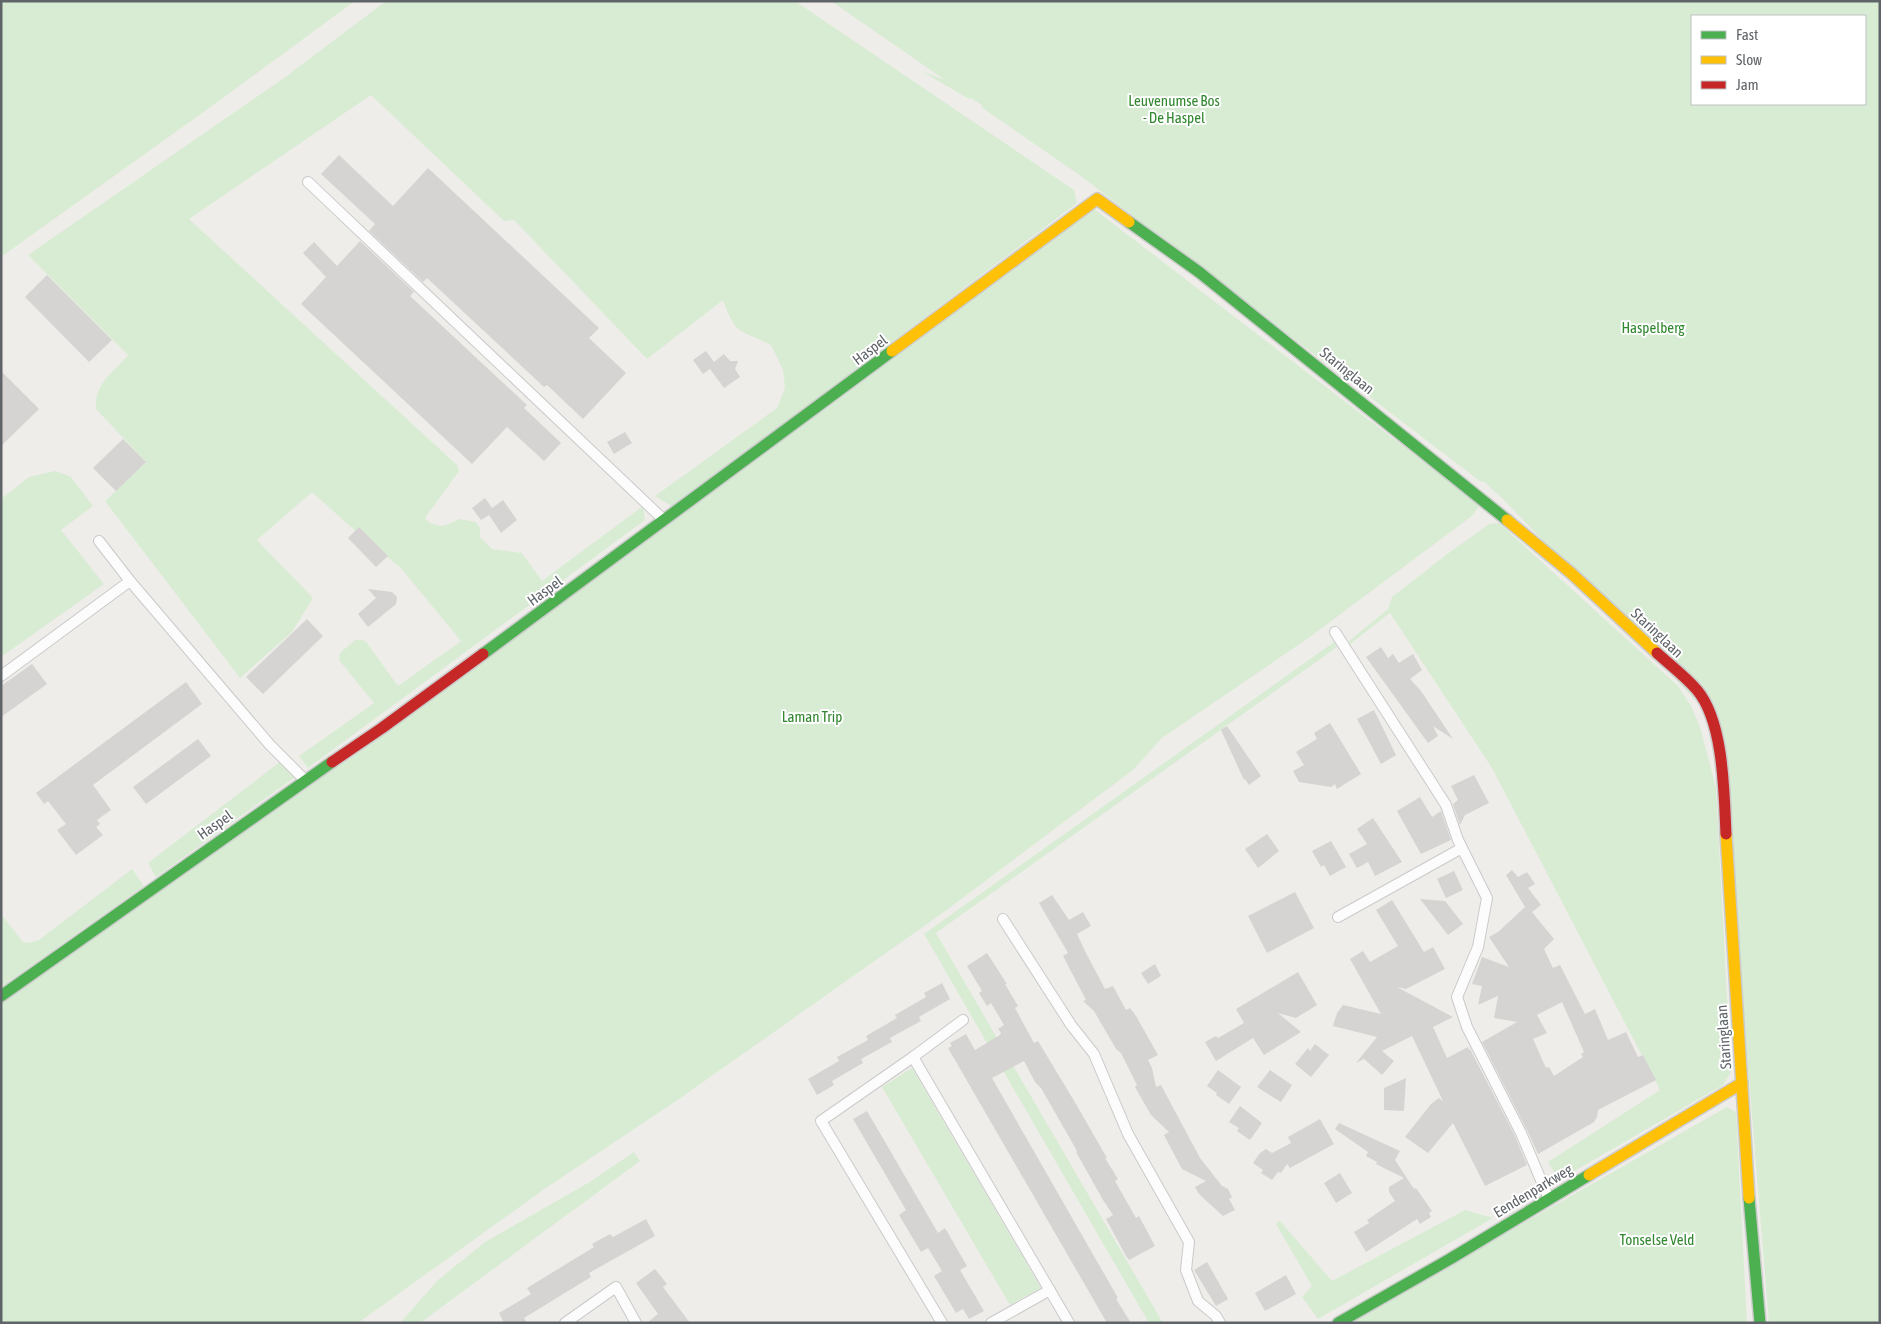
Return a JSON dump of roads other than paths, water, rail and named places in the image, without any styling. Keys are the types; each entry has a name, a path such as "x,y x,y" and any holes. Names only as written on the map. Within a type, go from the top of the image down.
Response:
{"street":[{"name":"Haspel","path":"1,996 305,780 382,728 665,521 1098,199"},
{"name":"Staringlaan","path":"1098,199 1199,272 1571,572 1697,690 1706,705 1718,742 1722,769 1752,1242 1760,1323"},
{"name":"Eendenparkweg","path":"1338,1323 1549,1200 1742,1083"}],"lane":[{"path":"308,182 665,521"},
{"path":"99,541 130,581 270,745 305,780"},
{"path":"1,676 130,581"},
{"path":"1334,632 1446,805 1462,848 1486,898 1478,947 1457,997 1467,1027 1521,1133 1549,1200"},
{"path":"1338,917 1462,848"},
{"path":"1003,919 1071,1025 1094,1054 1128,1134 1189,1242 1186,1270 1198,1301 1216,1316 1220,1323"},
{"path":"942,1323 821,1121 963,1020"},
{"path":"913,1057 1069,1323"},
{"path":"565,1323 616,1287 636,1323"},
{"path":"990,1323 1050,1290"}],"park label":[{"name":"Leuvenumse Bos - De Haspel","path":"1174,110"},
{"name":"Haspelberg","path":"1653,328"},
{"name":"Laman Trip","path":"812,717"},
{"name":"Tonselse Veld","path":"1657,1240"}]}
